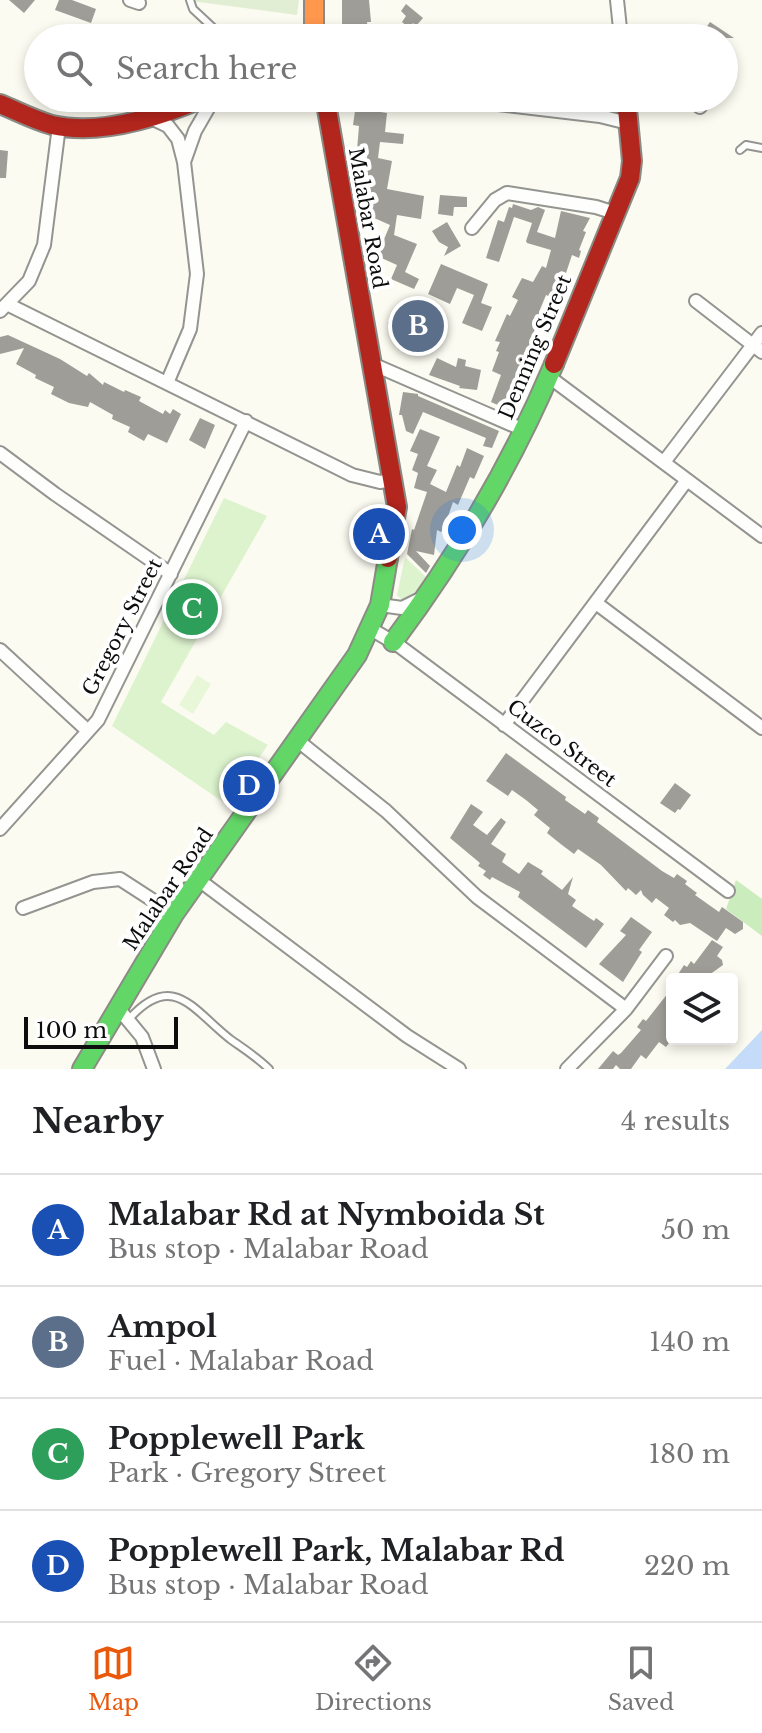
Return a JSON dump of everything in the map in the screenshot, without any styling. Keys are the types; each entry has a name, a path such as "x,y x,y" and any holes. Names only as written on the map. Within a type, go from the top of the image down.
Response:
{"main road":[{"path":"314,0 314,24"},
{"path":"0,104 59,126 90,126 163,112"},
{"name":"Malabar Road","path":"82,1069 124,1013 174,914 357,655 380,605 397,507 327,112"},
{"name":"Denning Street","path":"393,642 439,579 495,488 548,376 630,178 632,161 627,112"}],"street":[{"path":"617,0 620,24"},
{"path":"184,162 206,112"},
{"path":"566,112 628,123"},
{"path":"146,116 168,126 178,139 184,162 197,274 190,329 167,383"},
{"path":"59,126 44,245 29,281 4,307 246,421 352,475 380,482 392,480"},
{"path":"472,228 495,200 507,193 596,207 615,213"},
{"path":"696,301 758,349"},
{"path":"664,462 758,349 762,333"},
{"path":"370,363 524,430"},
{"path":"548,376 762,536"},
{"name":"Gregory Street","path":"0,829 98,720 246,421"},
{"path":"0,453 171,574"},
{"path":"504,725 687,480"},
{"path":"380,605 402,608 426,595"},
{"path":"596,603 762,728"},
{"name":"Cuzco Street","path":"371,629 393,642 728,891"},
{"path":"0,650 88,731"},
{"path":"297,740 386,811 477,897 626,1009"},
{"path":"23,908 93,882 120,879 174,914"},
{"path":"199,880 407,1036 459,1069"},
{"path":"567,1069 626,1009 666,956"},
{"path":"124,1013 142,1037 154,1069"}],"lane":[{"path":"190,0 193,9 209,24"},
{"path":"740,150 746,145 762,148"},
{"path":"124,1013 163,995 185,999 269,1069"}],"green space":[{"path":"183,0 299,0 297,15"},
{"path":"224,498 267,516 161,702 214,735 226,722 268,745 226,804 112,726"},
{"path":"405,557 426,577 422,586 403,601 397,595"},
{"path":"197,675 211,684 193,714 179,705"},
{"path":"736,880 762,899 762,936 726,909"}],"water":[{"path":"762,1030 762,1069 725,1069"}],"building":[{"path":"9,0 35,0 24,13"},
{"path":"59,0 72,0 96,9 91,23 55,10"},
{"path":"342,0 369,0 371,22 342,24"},
{"path":"406,4 423,18 418,24 404,24 402,22 406,16 401,11"},
{"path":"355,112 387,113 385,132 404,134 403,144 380,142 378,158 392,161 387,189 424,196 421,219 397,215 394,235 417,244 405,272 419,279 414,289 391,279 397,265 377,256 390,225 372,217 365,169 368,151 357,150 359,126 353,125"},
{"path":"0,150 8,151 6,178 0,178"},
{"path":"440,195 467,197 467,207 454,207 453,216 438,214"},
{"path":"513,204 531,210 538,207 545,210 537,232 555,238 561,211 590,218 583,231 586,232 579,258 572,255 557,300 546,295 539,312 546,315 546,320 544,324 538,322 530,341 536,343 511,411 491,402 501,375 492,371 500,342 495,341 507,314 510,316 518,300 512,297 522,278 533,282 542,266 546,268 551,250 527,243 532,223 514,217 499,262 486,258 498,220 504,222"},
{"path":"447,222 461,246 444,256 448,247 439,242 432,231"},
{"path":"441,264 488,284 481,303 492,307 482,331 462,323 474,295 457,288 450,304 428,294"},
{"path":"422,313 426,339 411,341 409,330 390,333 388,322"},
{"path":"8,335 60,359 87,376 89,373 103,385 104,382 141,397 139,401 163,414 165,410 170,414 173,409 181,414 167,443 148,434 144,441 128,432 130,427 112,419 113,415 90,402 88,407 69,403 51,394 54,387 16,364 24,348 0,354 0,337"},
{"path":"437,358 456,367 458,358 466,360 465,366 481,370 477,390 459,388 429,375"},
{"path":"403,392 418,394 499,431 492,448 483,446 486,438 423,412 413,434 406,431 402,415 399,415"},
{"path":"200,418 215,425 205,449 189,440"},
{"path":"420,429 440,437 427,466 437,470 430,484 446,492 467,448 484,456 474,479 470,477 458,505 453,502 444,528 441,532 437,530 434,555 416,551 430,566 426,573 407,554 412,529 427,492 414,488 418,473 412,470 418,454 410,451"},
{"path":"506,753 585,814 588,810 599,818 597,822 662,871 674,878 677,874 687,881 685,884 697,893 695,895 719,912 722,907 743,922 743,929 735,934 726,928 717,941 690,923 680,925 675,920 673,922 664,915 669,908 656,898 652,903 641,890 636,895 628,888 626,891 601,865 578,849 574,854 547,833 550,828 534,815 538,810 526,800 512,790 508,796 486,781"},
{"path":"675,783 691,795 675,813 660,803"},
{"path":"471,804 483,812 473,825 487,835 501,818 506,822 491,844 506,854 502,862 519,874 528,862 543,871 541,874 562,890 573,877 568,894 576,900 572,906 604,924 586,948 518,897 520,892 483,875 486,871 478,866 480,863 450,838"},
{"path":"631,917 652,932 623,982 599,964 626,935 620,931"},
{"path":"712,940 723,947 717,956 723,965 712,973 679,973 684,965 687,967 691,961 694,964"},
{"path":"666,996 666,1047 659,1042 646,1059 641,1055 631,1069 620,1069 616,1065 613,1069 598,1069 613,1051 618,1055 621,1053 641,1030 637,1027 643,1019 646,1021"}],"traffic: fast":[{"path":"393,642 440,576 482,508 554,364"},
{"path":"82,1069 174,914 357,655 380,605 388,558"}],"traffic: slow":[{"path":"314,0 314,24"}],"traffic: jam":[{"path":"0,104 52,125 70,128 129,123 168,112"},
{"path":"327,112 397,507 388,558"},
{"path":"554,364 630,178 632,161 627,112"}],"place":[{"name":"Ampol","path":"418,326"},
{"name":"Malabar Rd at Nymboida St","path":"379,534"},
{"name":"Popplewell Park","path":"192,609"},
{"name":"Popplewell Park, Malabar Rd","path":"249,786"}]}
